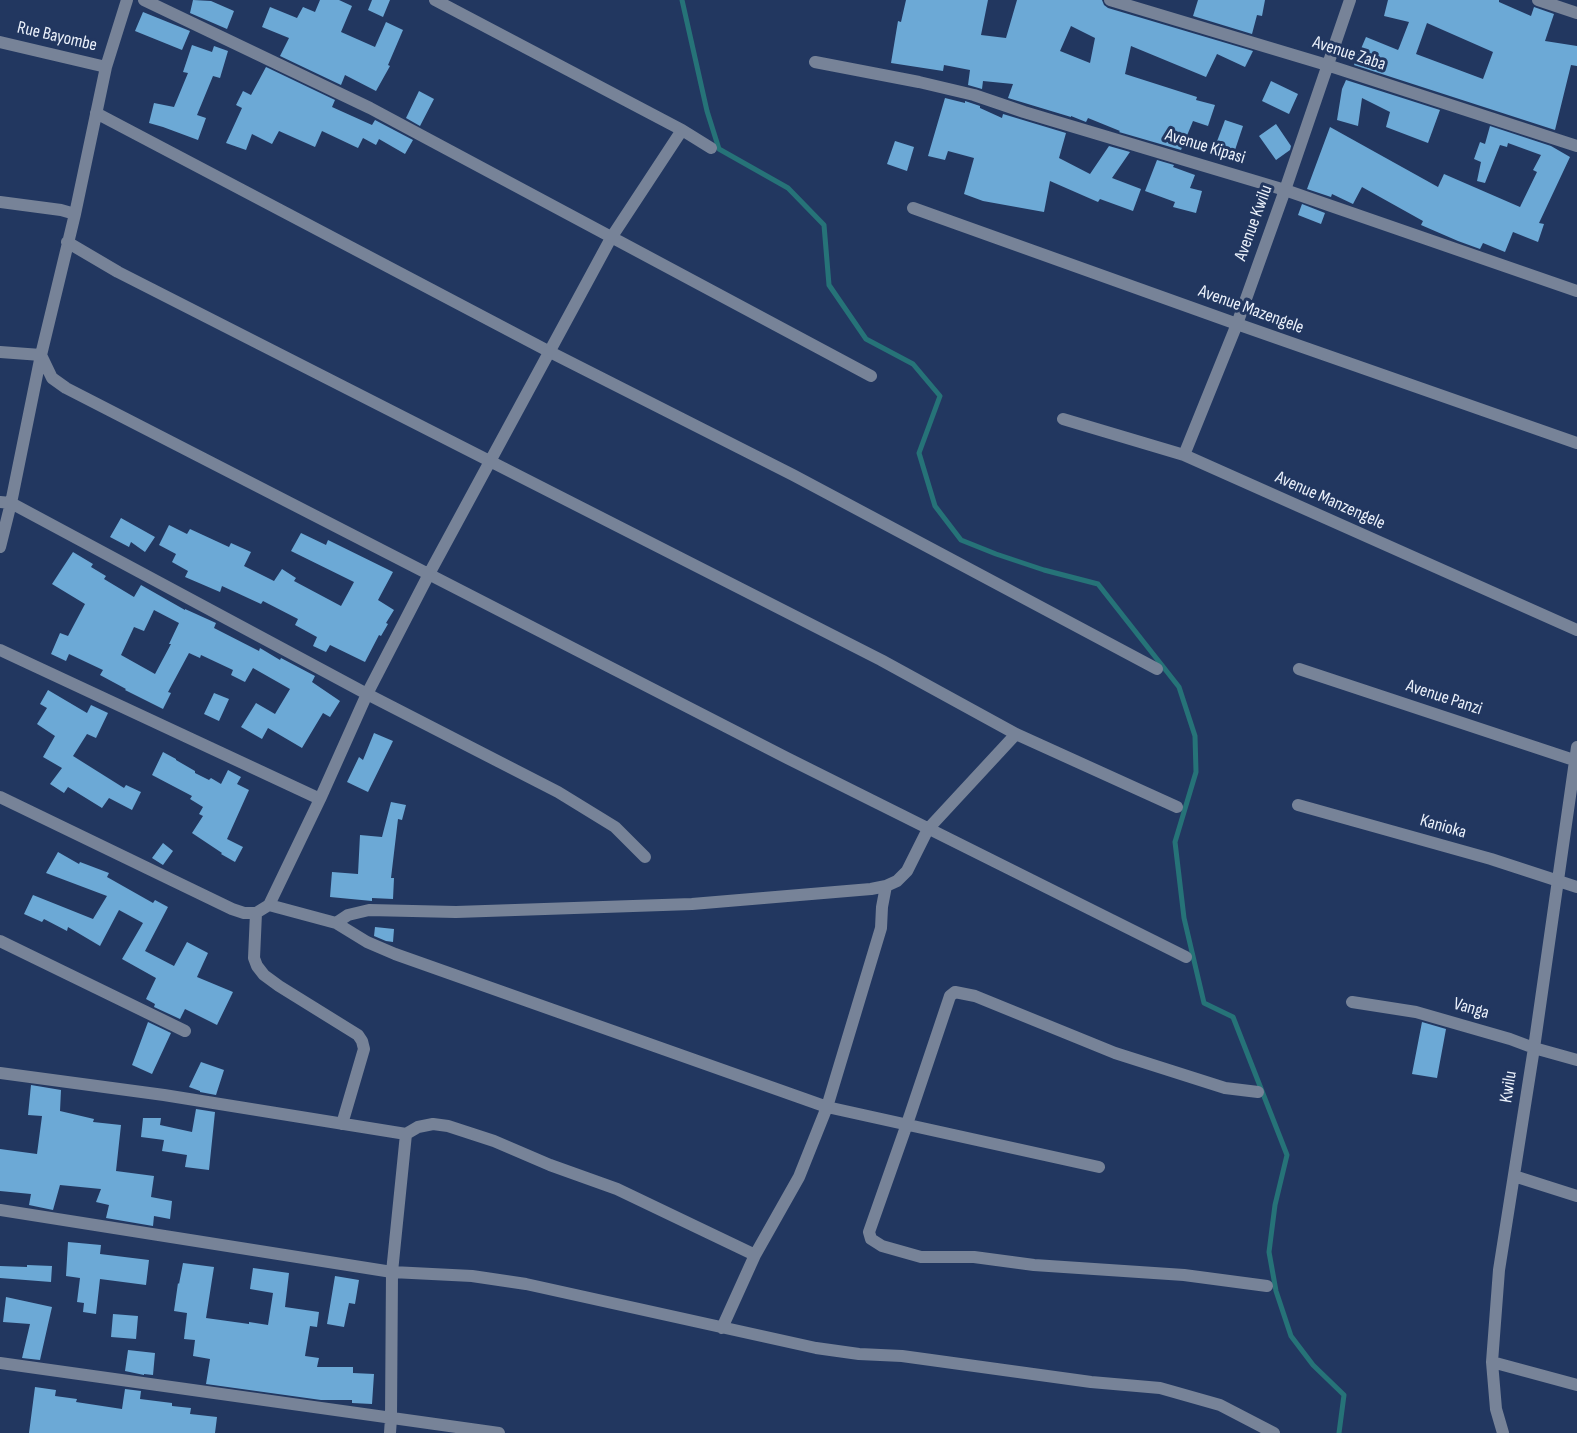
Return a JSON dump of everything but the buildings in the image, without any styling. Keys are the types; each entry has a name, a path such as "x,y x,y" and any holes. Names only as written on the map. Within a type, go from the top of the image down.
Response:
{"street":[{"path":"0,547 5,502 75,214 106,66 127,0"},
{"path":"144,0 370,108 871,376"},
{"path":"435,0 682,130 711,148"},
{"name":"Avenue Zaba","path":"1110,0 1577,146"},
{"name":"Avenue Kwilu","path":"1184,455 1237,324 1350,0"},
{"path":"1538,0 1577,13"},
{"name":"Rue Bayombe","path":"0,42 106,66"},
{"name":"Avenue Kipasi","path":"815,62 974,95 1285,190 1577,291"},
{"path":"96,113 550,352 793,475 1157,669"},
{"path":"0,797 232,909 244,913 256,913 269,905 367,694 429,574 610,238 682,130"},
{"path":"0,202 75,214"},
{"name":"Avenue Mazengele","path":"913,208 1577,443"},
{"path":"67,242 118,272 880,660 1016,734 1177,807"},
{"path":"0,352 41,355"},
{"path":"41,355 52,378 66,388 777,753 1186,957"},
{"name":"Avenue Manzengele","path":"1063,419 1184,455 1577,630"},
{"path":"5,502 367,694 558,792 615,827 645,857"},
{"path":"0,650 320,799"},
{"name":"Avenue Panzi","path":"1299,669 1576,760"},
{"path":"336,923 348,915 369,910 456,912 692,903 886,886 897,881 907,871 928,829 1016,734"},
{"name":"Kwilu","path":"1503,1433 1496,1409 1492,1362 1499,1270 1534,1048 1577,747"},
{"name":"Kanioka","path":"1298,805 1491,859 1577,887"},
{"path":"722,1328 755,1255 799,1177 827,1107 881,928 886,886"},
{"path":"269,905 336,923 367,942 395,954 827,1107 1099,1167"},
{"path":"256,913 254,958 264,975 358,1035 362,1041 363,1049 342,1124"},
{"path":"0,941 185,1031"},
{"path":"1258,1092 1225,1088 1115,1053 975,996 955,992 950,996 869,1232 871,1239 882,1246 921,1257 974,1257 1034,1265 1184,1275 1267,1286"},
{"name":"Vanga","path":"1352,1002 1416,1012 1577,1060"},
{"path":"0,1073 164,1095 406,1134 418,1127 433,1124 448,1126 494,1141 550,1165 617,1189 755,1255"},
{"path":"390,1433 392,1272 406,1134"},
{"path":"1514,1176 1577,1196"},
{"path":"0,1210 392,1272 472,1276 526,1284 816,1348 859,1354 902,1356 1091,1382 1160,1388 1220,1405 1274,1433"},
{"path":"1492,1362 1577,1385"},
{"path":"0,1363 499,1433"}],"waterway":[{"path":"682,0 707,111 719,149 788,188 824,225 829,285 866,339 913,364 940,396 919,453 935,506 961,540 1044,570 1098,584 1179,687 1195,736 1196,772 1175,842 1184,918 1204,1003 1233,1017 1287,1155 1275,1205 1269,1252 1276,1291 1291,1336 1313,1365 1344,1395 1339,1433"}]}
